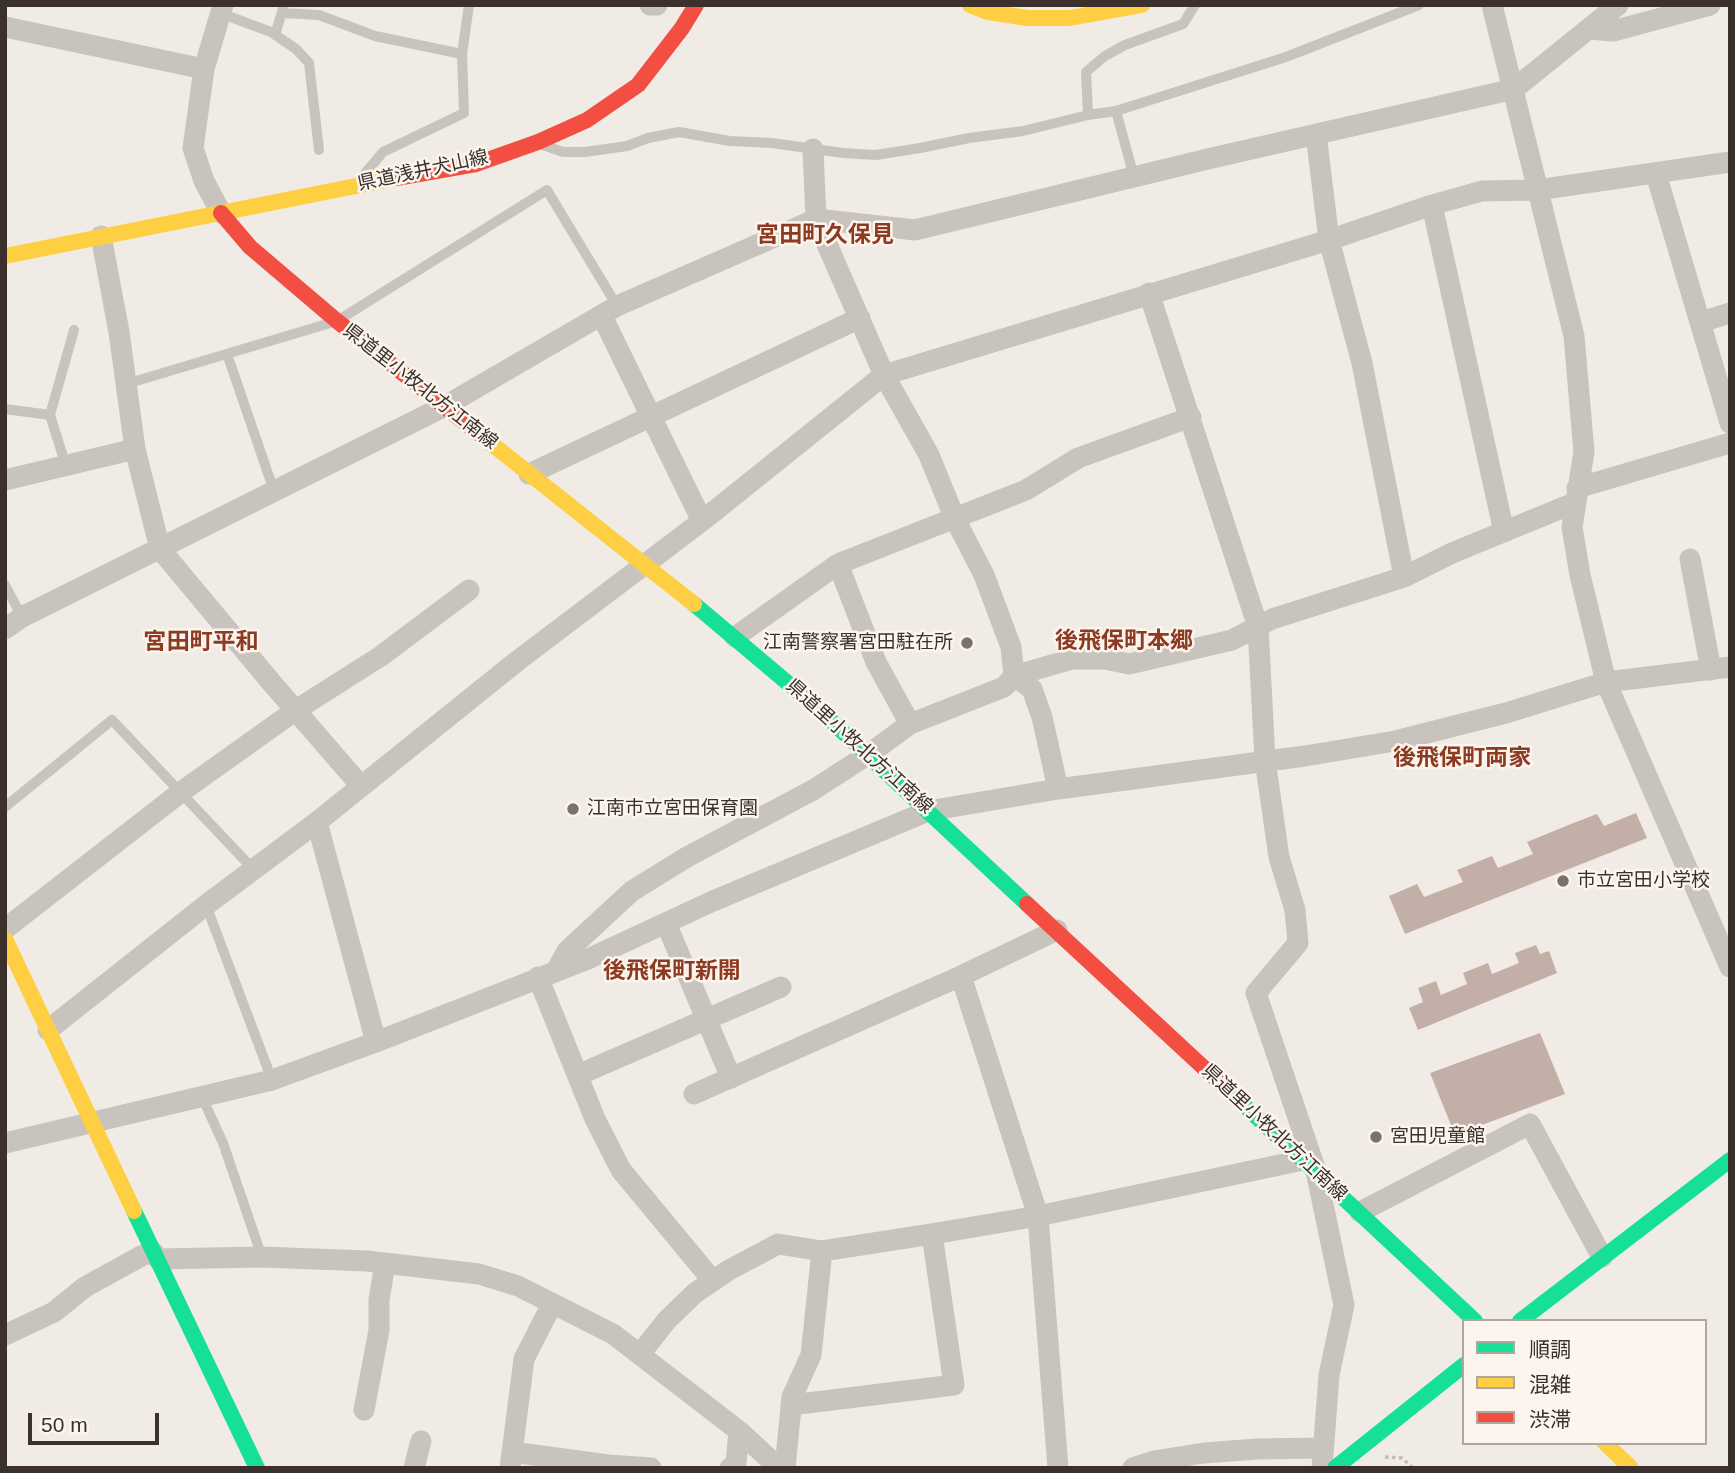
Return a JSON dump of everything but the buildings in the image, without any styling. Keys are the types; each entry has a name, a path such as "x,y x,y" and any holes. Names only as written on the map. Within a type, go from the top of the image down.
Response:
{"main road":[{"path":"971,5 988,12 1027,18 1070,18 1142,5"},
{"name":"県道浅井犬山線","path":"220,213 476,164 538,142 587,120 638,85 682,28 693,6"},
{"path":"5,256 220,213"},
{"name":"県道里小牧北方江南線","path":"220,213 250,247 337,321 735,637 869,754 1473,1319"},
{"path":"5,939 257,1468"},
{"path":"1523,1319 1730,1160"},
{"path":"1335,1468 1462,1367"},
{"path":"1607,1445 1630,1468"}],"street":[{"path":"650,5 657,5"},
{"path":"1492,5 1574,337 1584,452 1572,527 1606,682 1730,967"},
{"path":"14,623 444,406 610,311 816,219 915,229 1514,89 1618,5"},
{"path":"1588,29 1613,30 1710,5"},
{"path":"220,213 204,181 193,148 204,69 222,9"},
{"path":"5,27 204,69"},
{"path":"1316,134 1329,240 1362,363 1404,577"},
{"path":"813,149 816,219 884,375 929,455 955,519 984,575 1012,647 1014,676"},
{"path":"48,1030 206,905 317,822 516,662 702,521 884,375 1482,191 1537,190 1730,162"},
{"path":"1656,174 1730,423"},
{"path":"1432,205 1504,532"},
{"path":"101,236 119,332 135,449 160,549 362,786"},
{"path":"1133,1468 1153,1461 1204,1453 1257,1449 1322,1458 1329,1375 1344,1306 1310,1166 1256,993 1298,943 1295,910 1279,857 1265,760 1258,627 1149,293"},
{"path":"610,311 651,416 702,521"},
{"path":"1701,322 1730,313"},
{"path":"528,474 860,318"},
{"path":"735,637 838,564 1026,490 1078,458 1191,417"},
{"path":"547,974 567,951 632,891 687,857 813,790 910,724 1004,687 1014,676 1072,659 1105,659 1129,664 1232,640 1272,619 1404,577 1576,496 1730,443"},
{"path":"5,480 135,449"},
{"path":"5,1143 272,1080 588,959 928,811 1058,789 1305,756 1395,741 1506,713 1606,682 1720,668 1690,559"},
{"path":"838,564 876,662 910,724"},
{"path":"5,929 181,792 296,710 381,656 469,590"},
{"path":"1014,676 1032,689 1042,717 1058,789"},
{"path":"317,822 376,1042"},
{"path":"666,923 731,1078"},
{"path":"694,1094 961,976 1057,930"},
{"path":"547,974 578,1075 595,1119 621,1170 713,1281"},
{"path":"961,976 1038,1216 1058,1468"},
{"path":"578,1075 781,987"},
{"path":"1360,1212 1530,1124 1602,1257"},
{"path":"640,1354 667,1320 695,1293 729,1270 778,1244 822,1251 1038,1216 1310,1166"},
{"path":"791,1405 954,1385 932,1234"},
{"path":"785,1468 791,1405 811,1355 822,1251"},
{"path":"5,1335 54,1312 85,1287 143,1255 385,1263 479,1274 518,1286 613,1334 739,1431 779,1468"},
{"path":"364,1410 379,1330 379,1300 385,1263"},
{"path":"552,1304 524,1359 511,1460 651,1468"},
{"path":"730,1468 736,1463 739,1431"},
{"path":"414,1468 421,1441"}],"lane":[{"path":"354,186 383,152 464,113 462,54 469,5"},
{"path":"1088,115 1086,72 1105,56 1125,45 1183,24 1195,5"},
{"path":"538,142 563,152 585,152 627,146 648,138 679,132 730,141 876,155 1023,131 1116,111 1286,57 1419,5"},
{"path":"222,9 275,35 296,49 309,64 319,150"},
{"path":"275,35 283,9 319,15 375,36 462,54"},
{"path":"1116,111 1134,177"},
{"path":"126,384 337,321 547,190 610,311"},
{"path":"66,466 50,415 74,330"},
{"path":"227,354 274,491"},
{"path":"5,409 50,415"},
{"path":"5,585 14,623"},
{"path":"5,807 112,720 254,870"},
{"path":"206,905 272,1080"},
{"path":"202,1097 223,1143 262,1257"}],"traffic: fast":[{"path":"694,604 815,706 1027,904"},
{"path":"1217,1080 1473,1319"},
{"path":"1523,1319 1730,1160"},
{"path":"134,1211 257,1468"},
{"path":"1335,1468 1462,1367"}],"traffic: slow":[{"path":"970,5 988,12 1027,18 1070,18 1142,5"},
{"path":"5,256 396,178"},
{"path":"478,433 694,604"},
{"path":"5,939 134,1211"},
{"path":"1607,1445 1631,1468"}],"traffic: jam":[{"path":"396,178 476,164 538,142 587,120 638,85 682,28 696,5"},
{"path":"221,213 250,247 337,321 478,433"},
{"path":"1027,904 1217,1080"}],"place":[{"name":"江南警察署宮田駐在所","path":"967,643"},
{"name":"江南市立宮田保育園","path":"573,809"},
{"name":"市立宮田小学校","path":"1563,881"},
{"name":"宮田児童館","path":"1376,1137"}],"district":[{"name":"宮田町久保見","path":"825,236"},
{"name":"後飛保町本郷","path":"1124,642"},
{"name":"宮田町平和","path":"201,643"},
{"name":"後飛保町両家","path":"1462,759"},
{"name":"後飛保町新開","path":"672,972"}]}
